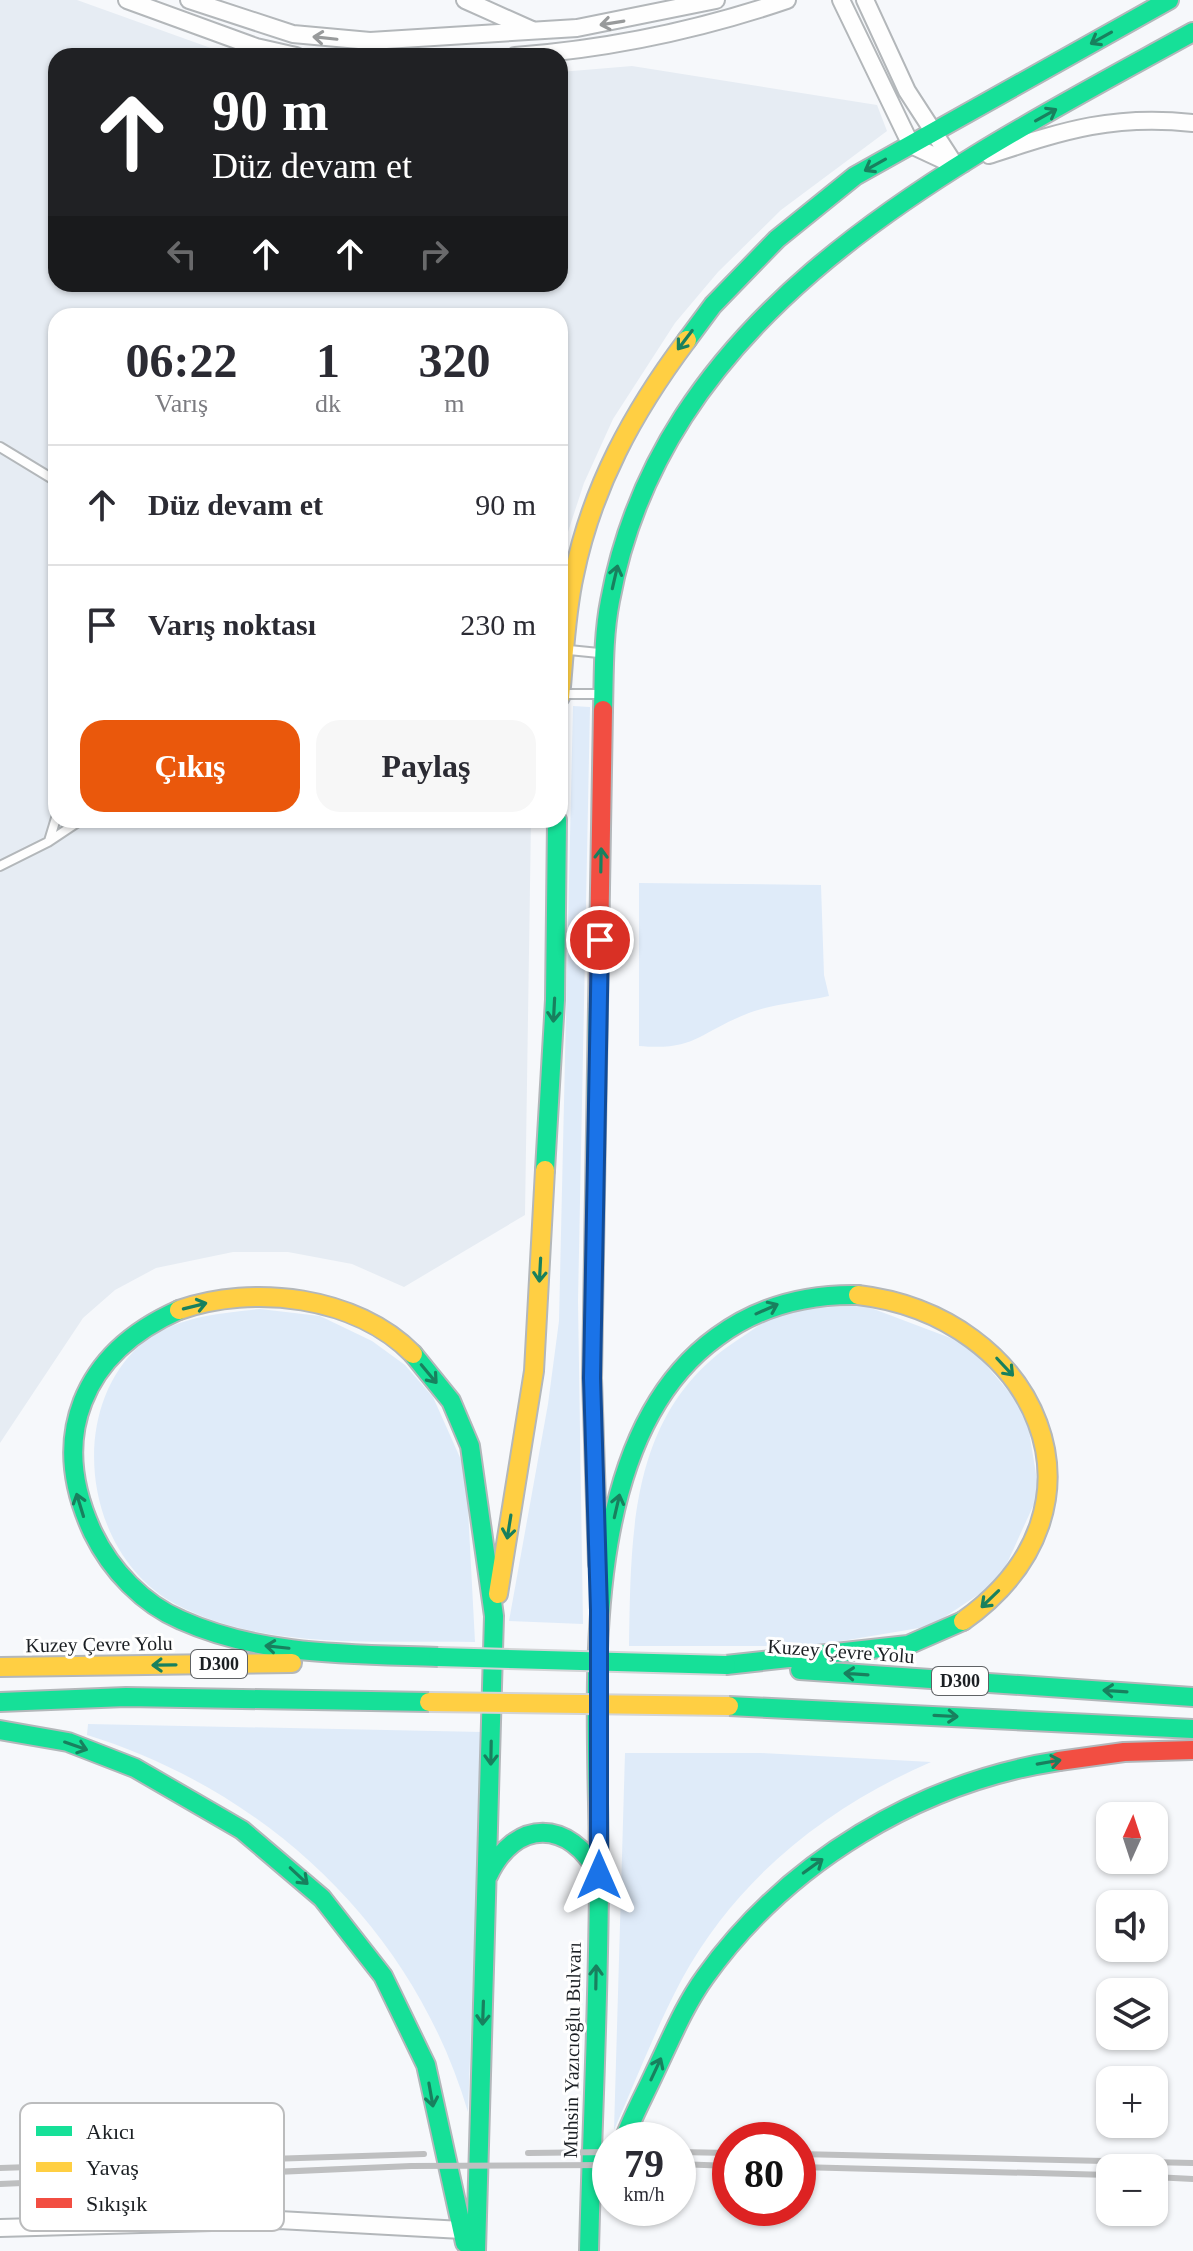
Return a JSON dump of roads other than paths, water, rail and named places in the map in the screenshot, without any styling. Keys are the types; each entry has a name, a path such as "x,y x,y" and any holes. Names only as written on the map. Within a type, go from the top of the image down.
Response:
{"main road":[{"path":"568,613 573,577 593,500 621,440 674,354 734,282 803,215 855,176 1169,0"},
{"path":"599,1610 592,1378 604,654 610,601 629,528 670,440 706,384 765,312 810,268 862,226 956,166 1193,32"},
{"path":"476,2251 494,1619 534,1371 555,1000 557,828"},
{"path":"599,1610 616,1507 638,1432 675,1372 720,1331 774,1304 816,1296 855,1296 894,1301 932,1315 966,1334 995,1357 1020,1383 1047,1454 1047,1492 1038,1532 1017,1570 989,1602 954,1628 913,1644 726,1665"},
{"path":"438,1657 267,1646 206,1633 151,1606 111,1570 87,1529 73,1484 73,1438 83,1396 107,1358 144,1326 186,1307 233,1298 282,1297 318,1303 372,1321 410,1351 440,1387 466,1433 478,1484 494,1619"},
{"name":"Muhsin Yazıcıoğlu Bulvarı","path":"590,2251 599,1875 599,1610"},
{"name":"D300","path":"438,1657 726,1665"},
{"name":"Kuzey Çevre Yolu","path":"0,1667 290,1663 438,1657"},
{"name":"Kuzey Çevre Yolu","path":"726,1665 1193,1697"},
{"name":"D300","path":"0,1702 126,1697 729,1706 1193,1729"},
{"path":"0,1730 68,1742 158,1780 242,1830 322,1898 383,1976 422,2054 467,2251"},
{"path":"632,2122 677,2023 706,1975 771,1901 829,1855 893,1814 987,1776 1072,1758 1193,1750"},
{"path":"487,1878 504,1847 525,1834 548,1831 581,1845 599,1875"},
{"path":"590,2251 597,2226"}],"street":[{"path":"127,0 260,48"},
{"path":"189,0 267,27 345,41 538,32 661,6 716,0"},
{"path":"465,0 538,32"},
{"path":"568,49 632,41 787,0"},
{"path":"841,0 911,145 956,166 1081,125 1133,120 1193,123"},
{"path":"865,0 907,91 956,166"},
{"path":"284,2220 462,2230"},
{"path":"0,2228 20,2227"}],"lane":[{"path":"0,447 48,476"},
{"path":"568,650 604,654"},
{"path":"568,695 604,694"},
{"path":"48,842 53,828"},
{"path":"0,866 69,828"}],"railway":[{"path":"528,2153 592,2152"},
{"path":"696,2152 712,2153"},
{"path":"284,2159 424,2154"},
{"path":"816,2154 1193,2163"},
{"path":"284,2172 411,2166 592,2165"},
{"path":"696,2165 712,2165"},
{"path":"0,2168 20,2167"},
{"path":"816,2167 1096,2175"},
{"path":"1168,2178 1193,2179"},
{"path":"0,2184 20,2183"}]}
